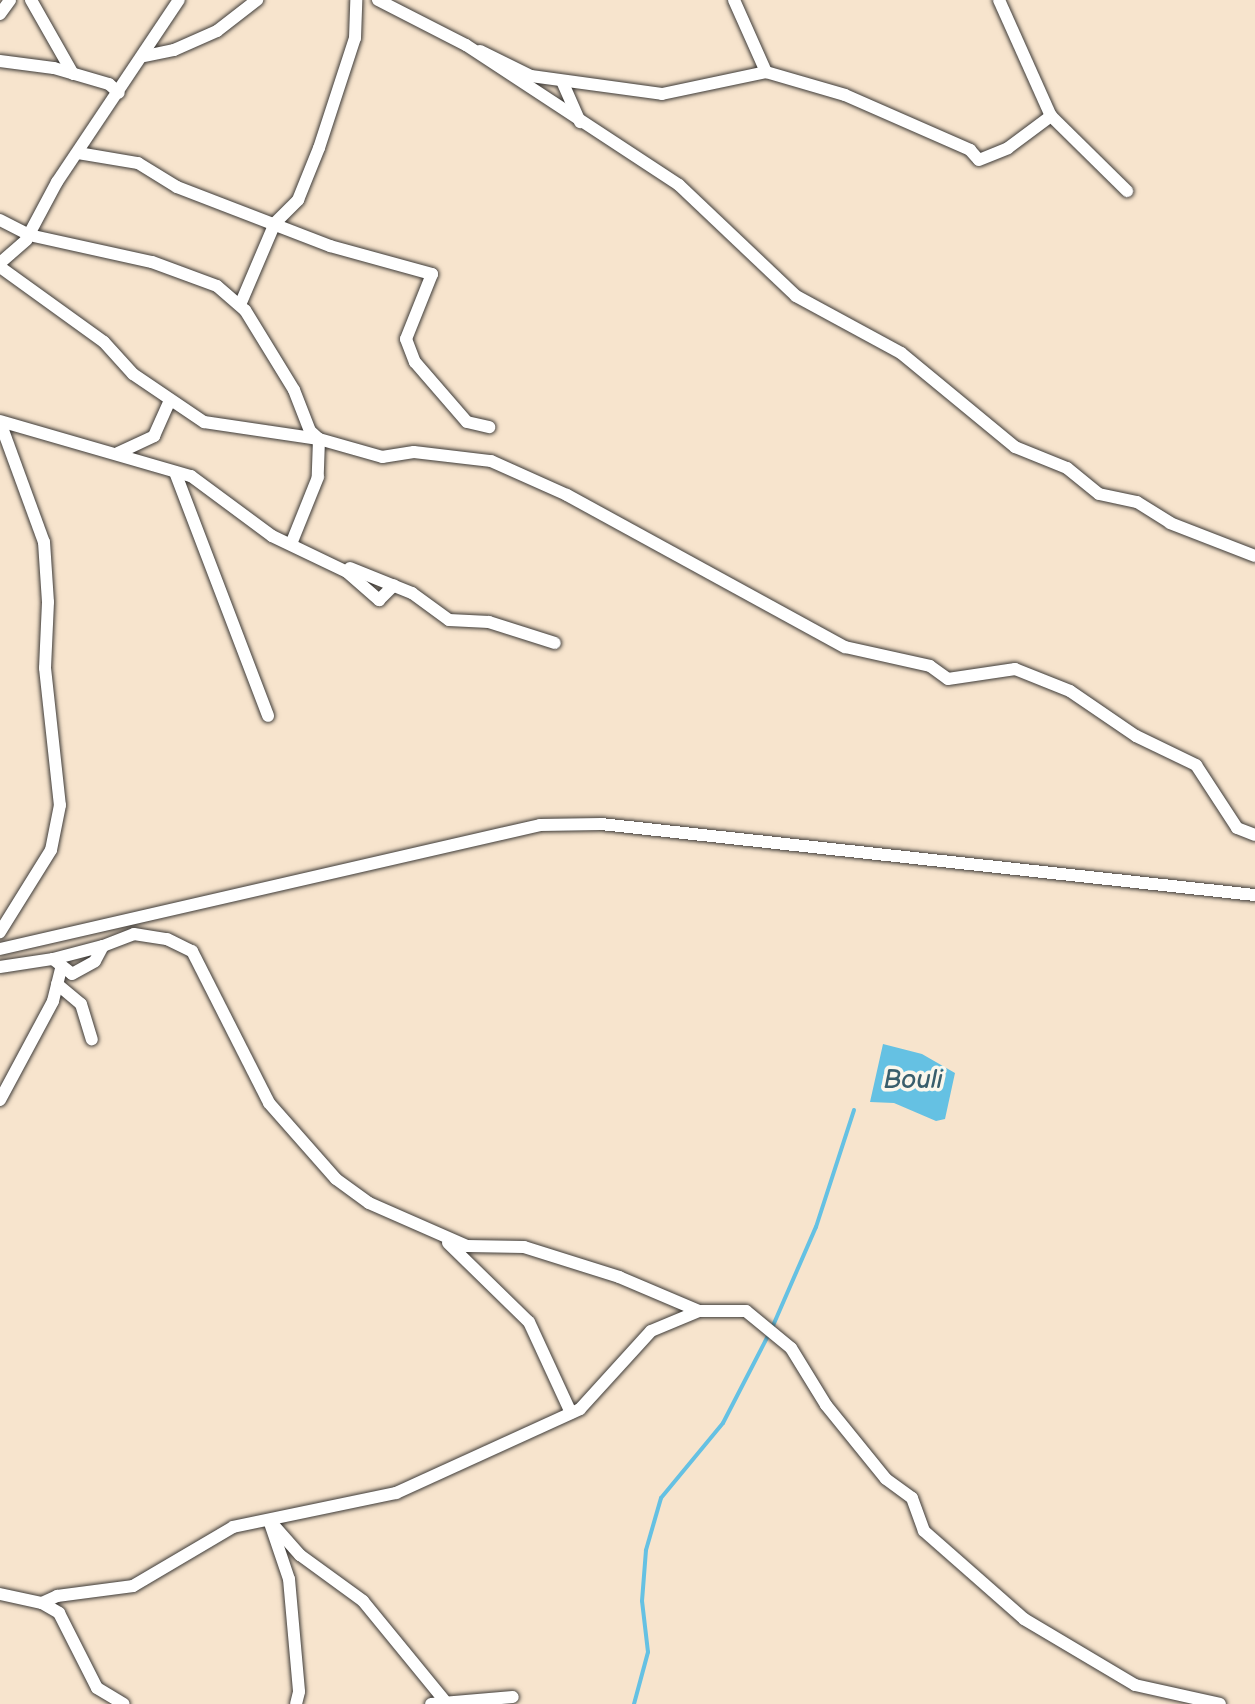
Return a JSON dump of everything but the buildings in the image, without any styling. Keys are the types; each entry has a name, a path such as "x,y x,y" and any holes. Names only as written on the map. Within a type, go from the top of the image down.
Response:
{"street":[{"path":"0,14 10,0"},
{"path":"31,0 73,74"},
{"path":"179,0 145,56 78,153 29,235 0,265 104,342 133,374 204,422 319,439 382,457 414,452 491,461 567,495 845,647 930,666 948,679 1015,669 1070,691 1136,736 1196,765 1237,828 1255,835"},
{"path":"145,56 174,50 217,31 257,0"},
{"path":"240,305 275,223 298,200 319,148 355,38 356,0"},
{"path":"378,0 531,76 613,84 662,94 766,72 845,95 970,150 979,160 1008,148 1051,116"},
{"path":"734,0 766,72"},
{"path":"999,0 1051,116 1127,191"},
{"path":"466,45 702,202 796,296 901,353 1015,447 1067,468 1099,494 1137,502 1170,523 1255,556"},
{"path":"0,61 29,62 109,84 119,93"},
{"path":"562,81 582,125"},
{"path":"78,153 138,163 177,187 330,246 432,274 406,339 415,362 467,422 489,427"},
{"path":"0,220 29,235 152,262 217,286 240,305 275,357 310,431 319,439 318,477 291,544"},
{"path":"118,453 154,436 170,400"},
{"path":"0,421 191,476 223,504 291,544 394,585 449,620 489,622 555,643"},
{"path":"0,421 44,542 48,602 45,668 60,805 51,850 0,932"},
{"path":"175,472 268,716"},
{"path":"329,560 379,600 394,585"},
{"path":"0,949 540,825 616,825 1255,895"},
{"path":"0,1100 53,999 57,963 68,933"},
{"path":"0,967 57,963 134,934 167,939 192,951 269,1103 336,1179 369,1203 439,1237 467,1246 524,1247 619,1277 699,1311"},
{"path":"57,963 72,974 86,969 103,946"},
{"path":"57,984 81,1004 92,1039"},
{"path":"53,999 81,1004"},
{"path":"439,1237 529,1322 571,1413"},
{"path":"42,1603 133,1586 233,1527 396,1493 571,1413 651,1331 699,1311 746,1311 772,1328 886,1479 912,1498 924,1531 1024,1619 1135,1685 1220,1704"},
{"path":"269,1520 300,1555 363,1601 438,1702 513,1697"},
{"path":"269,1520 289,1579 299,1692 296,1704"},
{"path":"0,1594 42,1603 59,1613 97,1688 124,1704"}],"water":[{"name":"Bouli","path":"883,1044 922,1054 955,1073 945,1119 936,1121 894,1103 870,1102"}],"waterway":[{"path":"634,1704 648,1652 642,1601 646,1550 661,1498 723,1423 772,1328 816,1227 854,1110"}]}
